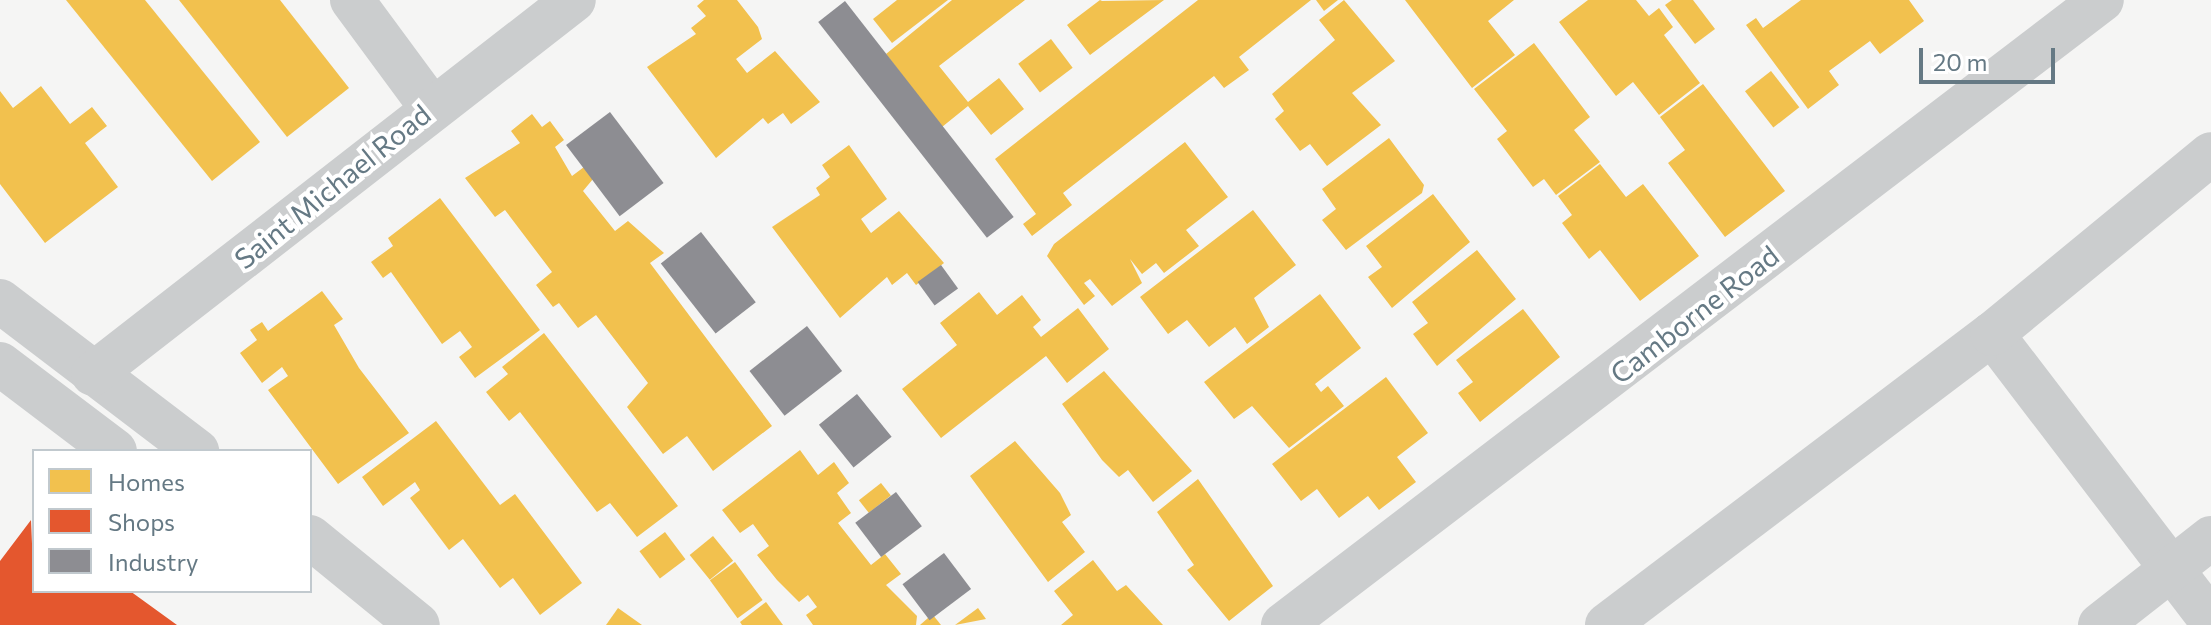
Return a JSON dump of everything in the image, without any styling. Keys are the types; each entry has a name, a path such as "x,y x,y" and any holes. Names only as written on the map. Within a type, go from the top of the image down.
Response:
{"street":[{"path":"352,0 431,107"},
{"name":"Saint Michael Road","path":"93,374 431,107 574,0"},
{"name":"Camborne Road","path":"1283,625 2102,0"},
{"path":"1607,625 1992,334 2211,154"},
{"path":"0,301 194,449"},
{"path":"1992,334 2211,620"},
{"path":"0,364 112,449"},
{"path":"0,372 42,396"},
{"path":"2100,625 2211,538"},
{"path":"312,539 418,625"},
{"path":"312,578 394,625"}],"building: Homes":[{"path":"66,0 145,0 260,142 212,181"},
{"path":"179,0 280,0 349,88 287,137"},
{"path":"704,0 737,0 758,27 762,39 736,59 747,73 775,51 820,102 791,124 783,113 768,124 763,118 716,158 647,67 696,34 691,28 706,16 697,6"},
{"path":"897,0 948,0 892,43 873,19"},
{"path":"952,0 1025,0 939,66 968,102 999,78 1024,109 991,135 968,106 942,127 886,54"},
{"path":"1100,0 1164,0 1090,55 1067,25"},
{"path":"1198,0 1311,0 1239,57 1249,70 1224,88 1214,76 1063,193 1072,205 1032,236 1023,224 1036,214 995,159"},
{"path":"1316,0 1338,0 1324,11"},
{"path":"1344,0 1395,61 1352,93 1381,125 1327,166 1310,144 1300,151 1275,119 1284,111 1272,94 1335,40 1319,20"},
{"path":"1405,0 1514,0 1488,21 1515,55 1472,88"},
{"path":"1588,0 1636,0 1649,16 1659,8 1673,27 1664,35 1700,83 1659,115 1633,82 1616,96 1559,22"},
{"path":"1672,0 1693,0 1715,29 1695,44 1665,5"},
{"path":"1801,0 1909,0 1924,21 1880,54 1870,41 1829,71 1839,85 1808,109 1746,25 1756,18 1763,28"},
{"path":"1051,39 1073,68 1040,92 1018,64"},
{"path":"1534,43 1590,117 1574,130 1600,162 1556,195 1544,179 1533,187 1497,139 1507,131 1474,89"},
{"path":"1771,71 1799,107 1773,128 1745,91"},
{"path":"1703,84 1785,191 1725,237 1668,163 1685,150 1660,117"},
{"path":"41,86 70,124 92,107 107,126 85,143 118,187 45,243 0,184 0,91 13,108"},
{"path":"532,114 542,127 550,121 564,140 555,147 572,176 584,167 593,179 583,191 615,231 628,221 664,253 650,263 772,426 713,471 687,436 663,454 627,407 648,383 596,315 578,328 559,303 553,307 536,285 552,272 505,210 495,217 465,178 520,143 511,131"},
{"path":"1389,138 1424,185 1422,193 1346,250 1322,220 1336,209 1322,189"},
{"path":"1185,142 1228,197 1186,230 1199,246 1164,273 1156,263 1142,274 1130,259 1142,283 1112,306 1090,279 1084,283 1095,296 1084,305 1047,256 1054,244"},
{"path":"849,145 887,199 861,219 871,233 899,211 944,263 916,285 907,273 892,285 887,277 840,318 772,227 820,195 816,188 830,177 822,165"},
{"path":"1600,164 1626,197 1643,184 1699,256 1640,301 1600,250 1589,259 1562,223 1572,215 1558,196"},
{"path":"1433,194 1470,242 1392,308 1368,277 1382,267 1366,246"},
{"path":"440,198 540,330 475,378 459,357 472,347 460,331 442,344 391,272 383,278 371,262 393,246 388,238"},
{"path":"1253,210 1296,265 1254,298 1269,327 1247,344 1235,327 1209,347 1187,320 1168,334 1140,297"},
{"path":"1477,250 1516,299 1437,366 1413,334 1428,323 1412,302"},
{"path":"322,291 343,319 334,325 359,368 409,433 338,484 268,390 288,376 282,367 262,383 240,353 257,340 250,330 262,322 268,331"},
{"path":"979,292 997,315 1022,295 1041,320 1033,327 1041,337 1078,308 1109,349 1067,383 1046,356 941,438 902,389 957,345 940,323"},
{"path":"1320,294 1361,348 1315,384 1321,392 1328,386 1344,406 1289,448 1252,406 1234,419 1204,382"},
{"path":"1523,309 1560,357 1480,422 1458,393 1473,382 1456,360"},
{"path":"544,333 678,506 637,537 610,503 597,512 520,412 509,421 486,392 508,374 502,367"},
{"path":"1104,371 1192,471 1153,502 1128,470 1119,477 1102,460 1062,404"},
{"path":"1386,377 1428,433 1397,457 1416,482 1379,510 1368,496 1339,518 1317,489 1301,501 1272,464"},
{"path":"436,421 500,505 515,494 582,583 540,615 513,578 500,588 463,539 449,550 410,498 420,490 415,482 383,506 362,477"},
{"path":"1015,441 1060,493 1071,515 1062,522 1085,552 1048,582 970,476"},
{"path":"800,450 818,475 834,462 849,483 837,493 851,513 838,523 871,565 885,554 901,574 886,585 917,616 916,625 813,625 806,615 817,607 808,595 799,602 757,555 769,546 753,524 740,533 722,510"},
{"path":"1198,479 1273,586 1229,621 1187,570 1194,565 1157,512"},
{"path":"881,483 891,496 869,513 859,500"},
{"path":"665,532 685,559 660,578 639,551"},
{"path":"713,536 733,561 710,580 690,555"},
{"path":"1093,560 1117,591 1126,585 1163,625 1061,625 1073,615 1054,591"},
{"path":"735,562 763,600 738,618 710,580"},
{"path":"766,602 783,625 742,625 740,622"},
{"path":"618,608 642,625 606,625"},
{"path":"978,608 986,619 955,625"},
{"path":"933,615 941,625 920,625 928,618"}],"building: Shops":[{"path":"31,520 32,593 133,593 177,625 0,625 0,561"}],"building: Industry":[{"path":"845,1 1014,217 987,238 818,22"},
{"path":"610,112 664,183 620,216 566,145"},
{"path":"701,232 756,302 716,334 661,263"},
{"path":"941,265 958,288 935,306 918,282"},
{"path":"807,326 842,371 785,416 749,371"},
{"path":"857,394 892,437 854,468 819,425"},
{"path":"896,492 922,526 881,557 855,523"},
{"path":"944,553 971,589 930,620 902,584"}]}
